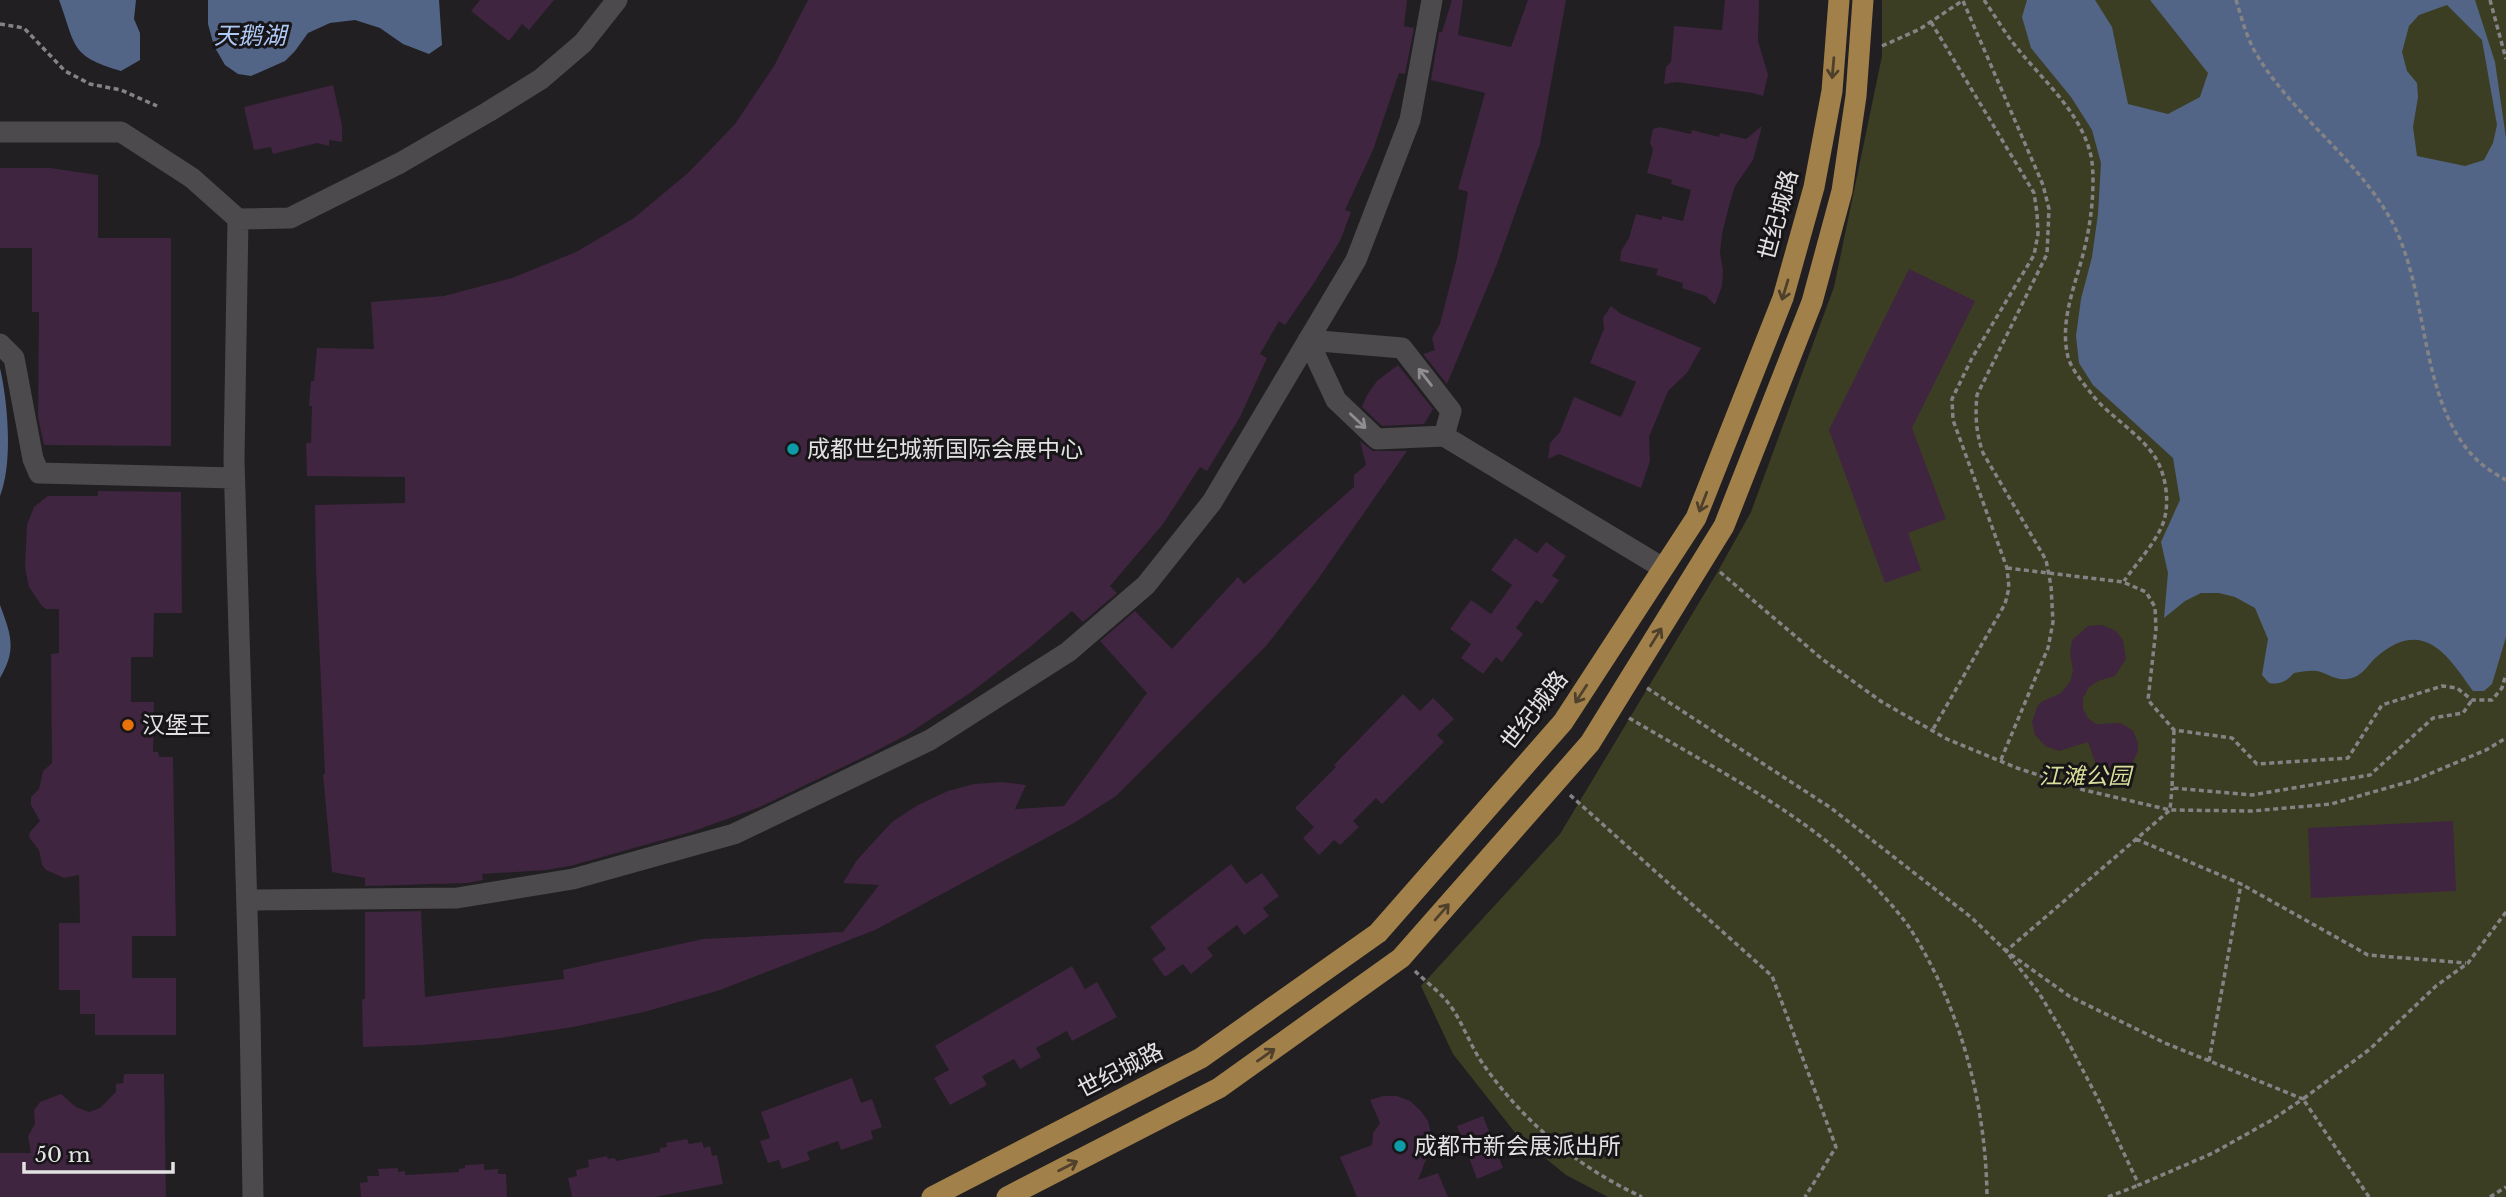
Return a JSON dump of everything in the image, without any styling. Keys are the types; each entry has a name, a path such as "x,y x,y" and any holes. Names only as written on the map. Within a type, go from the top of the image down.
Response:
{"main road":[{"name":"世纪城路","path":"932,1197 1201,1058 1378,933 1563,722 1696,518 1783,298 1814,187 1832,91 1839,0"},
{"path":"1007,1197 1219,1088 1401,958 1590,743 1724,526 1812,302 1842,191 1856,96 1863,0"}],"street":[{"path":"0,132 121,132 192,178 238,219 290,218 400,163 541,79 583,43 617,0"},
{"path":"247,900 457,898 573,879 734,834 930,740 1068,652 1146,585 1212,502 1356,260 1410,120 1432,0"},
{"path":"238,219 234,478 253,1197"},
{"path":"1308,340 1402,348 1451,411 1444,436"},
{"path":"1308,340 1336,400 1377,439 1444,436 1663,569"},
{"path":"0,344 14,358 33,459 39,473 234,478"}],"path":[{"path":"1882,46 1920,29 1963,0 2043,185 2049,209 2047,254 1977,395 1977,435 1983,453 2046,560 2053,622 2048,648 2000,762"},
{"path":"1984,0 2016,47 2078,123 2091,153 2088,237 2072,292 2066,326 2068,358 2082,381 2105,409 2155,457 2165,481 2167,502 2162,527 2123,582"},
{"path":"2236,0 2253,48 2270,75 2292,104 2356,168 2391,221 2415,291 2439,396 2448,422 2480,463 2506,480"},
{"path":"2490,0 2506,60"},
{"path":"1931,22 2034,192 2038,234 2034,255 1972,358 1952,399 1953,420 2007,568 2009,587 2005,604 1932,731"},
{"path":"0,24 24,28 65,71 90,83 121,90 157,106"},
{"path":"2007,568 2123,582 2146,592 2155,607 2156,629 2148,700 2174,730 2232,738 2257,764 2348,758 2382,705 2442,686 2457,688 2472,701 2493,701 2502,688 2506,674"},
{"path":"1718,571 1822,659 1882,702 1932,731 2000,762 2084,790 2170,810 2252,811 2330,804 2415,780 2486,750 2506,738"},
{"path":"1647,688 1831,807 1972,918 2006,951 2039,993 2066,1038 2139,1185"},
{"path":"2172,789 2252,795 2370,775 2433,718 2463,713 2472,701"},
{"path":"1629,718 1799,820 1837,850 1910,928 1934,973 1956,1026 1972,1076 1982,1118 1987,1197"},
{"path":"2006,951 2170,810 2174,730"},
{"path":"1556,783 1772,976 1836,1147 1805,1197"},
{"path":"2136,839 2241,884 2368,955 2468,963"},
{"path":"2209,1061 2241,884"},
{"path":"2108,1197 2213,1153 2303,1100 2370,1049 2436,986 2468,963 2496,929 2506,912"},
{"path":"2006,951 2069,996 2165,1043 2303,1100 2369,1197"},
{"path":"1401,958 1449,1004 1480,1060 1520,1110 1562,1149 1607,1181 1642,1197"},
{"path":"2490,1197 2506,1187"}],"green space":[{"name":"江滩公园","path":"1882,0 2506,0 2506,1197 1608,1197 1566,1175 1517,1135 1453,1054 1421,986 1560,834 1751,512 1834,287 1882,56"}],"water":[{"path":"59,0 136,0 134,19 140,33 140,60 121,71 83,54 72,38"},
{"name":"天鹅湖","path":"208,0 439,0 442,45 429,54 403,44 380,28 355,20 330,23 308,33 285,61 251,76 238,74 225,65 214,46 208,24"},
{"path":"2027,0 2095,0 2112,27 2128,104 2168,114 2200,97 2208,73 2150,0 2475,0 2495,62 2506,138 2506,637 2492,684 2484,691 2473,691 2455,666 2434,646 2423,641 2410,640 2396,644 2380,654 2353,678 2338,679 2311,671 2294,673 2280,683 2269,683 2262,675 2268,639 2255,608 2235,597 2219,593 2201,593 2185,601 2164,618 2168,573 2161,542 2180,500 2173,458 2093,385 2079,363 2076,336 2081,299 2092,257 2101,163 2092,130 2071,97 2031,48 2022,17","holes":["2447,5 2482,40 2497,125 2493,143 2484,160 2465,166 2417,156 2413,127 2418,97 2417,83 2407,71 2402,52 2409,26 2419,15"]},
{"path":"0,368 8,450 0,496"},
{"path":"0,605 7,625 10,650 0,678"}],"building":[{"path":"480,0 554,0 529,30 522,24 509,41 471,11"},
{"name":"成都世纪城新国际会展中心","path":"808,0 1407,0 1404,26 1414,28 1405,74 1399,73 1373,150 1345,210 1351,212 1340,241 1285,325 1279,321 1260,354 1267,358 1240,417 1207,471 1200,467 1163,524 1110,586 1117,593 1083,622 1072,611 970,693 908,734 760,807 691,832 570,866 482,874 483,880 468,883 365,886 365,878 332,872 323,774 315,505 405,503 405,477 307,476 306,443 311,443 312,406 309,406 317,348 374,349 371,302 444,296 512,278 576,252 634,218 688,173 735,124 774,66"},
{"path":"1452,0 1463,0 1458,35 1511,47 1528,0 1566,0 1540,144 1497,264 1447,384 1423,354 1435,350 1432,338 1440,324 1457,258 1468,192 1458,189 1485,93 1431,80 1439,32 1442,32"},
{"path":"1725,0 1759,0 1758,41 1768,75 1763,96 1677,82 1664,84 1666,67 1671,62 1674,26 1722,30"},
{"path":"333,85 342,125 342,142 329,140 329,146 317,143 273,154 271,147 254,150 244,107"},
{"path":"1762,126 1753,160 1735,186 1730,202 1720,253 1722,286 1715,305 1706,296 1682,288 1683,283 1656,275 1658,269 1620,261 1621,251 1629,238 1636,214 1662,220 1662,216 1683,221 1691,190 1671,184 1672,180 1647,173 1653,150 1650,143 1653,129 1659,127 1691,134 1692,130 1719,137 1720,133 1746,139"},
{"path":"0,168 50,168 98,175 98,238 171,238 171,446 44,445 38,417 39,312 32,312 32,248 0,248"},
{"path":"1909,269 1975,301 1912,428 1946,519 1908,533 1921,570 1885,583 1829,430"},
{"path":"1611,306 1621,314 1701,348 1687,373 1668,391 1649,437 1650,461 1641,488 1559,454 1548,459 1550,443 1560,432 1574,397 1621,417 1636,382 1590,363 1604,329 1603,318"},
{"path":"1398,365 1433,409 1424,424 1382,426 1362,407 1377,381"},
{"path":"1360,441 1373,451 1407,451 1316,582 1266,646 1116,796 1074,823 875,930 720,990 644,1012 573,1027 500,1038 363,1047 365,912 421,911 425,997 564,979 563,970 703,939 843,932 879,885 843,883 857,860 892,822 918,805 948,791 974,784 1002,782 1026,785 1015,809 1064,806 1147,693 1100,641 1135,611 1172,649 1238,577 1244,584 1354,487 1354,475 1366,465"},
{"path":"98,491 181,492 182,613 154,613 153,657 131,657 131,702 154,702 153,752 158,752 159,757 173,757 176,936 132,936 132,978 176,978 176,1035 95,1035 95,1014 80,1014 80,990 59,990 59,923 80,923 79,875 64,878 46,870 42,865 39,850 29,837 40,821 31,805 31,797 39,789 43,771 52,763 51,654 59,653 59,609 46,609 29,587 25,567 27,525 34,507 48,496 98,496"},
{"path":"1515,538 1537,553 1546,542 1566,556 1552,576 1559,580 1542,604 1536,600 1516,628 1523,634 1502,662 1496,657 1483,674 1461,658 1471,644 1450,629 1471,600 1491,614 1512,585 1491,570"},
{"path":"2102,625 2116,631 2123,640 2126,659 2115,676 2089,687 2083,698 2083,709 2088,718 2096,724 2120,723 2126,726 2133,731 2138,743 2138,751 2132,764 2112,771 2095,762 2088,742 2059,751 2045,746 2035,735 2032,722 2041,702 2061,693 2070,682 2073,670 2070,654 2072,640 2088,626"},
{"path":"1403,694 1420,711 1433,698 1454,719 1437,735 1444,742 1382,804 1376,798 1353,821 1359,827 1340,845 1334,840 1319,855 1303,838 1314,827 1295,808"},
{"path":"2453,821 2456,891 2311,898 2308,828"},
{"path":"1231,864 1246,884 1262,873 1279,896 1263,908 1269,916 1244,935 1237,925 1207,948 1213,956 1191,974 1183,964 1165,977 1152,959 1166,949 1150,927"},
{"path":"1072,966 1085,989 1097,982 1117,1017 1072,1041 1067,1031 1036,1048 1041,1057 1020,1069 1014,1059 982,1076 987,1085 950,1105 934,1078 949,1070 935,1046"},
{"path":"124,1074 164,1074 166,1197 0,1197 0,1153 31,1153 28,1136 35,1124 34,1110 40,1102 61,1094 76,1107 89,1112 100,1108 116,1092 116,1084 123,1083"},
{"path":"852,1078 861,1103 872,1099 882,1127 871,1131 873,1139 841,1150 838,1141 807,1152 810,1160 782,1169 779,1160 768,1163 760,1141 770,1138 761,1112"},
{"name":"成都市新会展派出所","path":"1397,1096 1410,1101 1428,1121 1431,1147 1418,1180 1438,1173 1448,1197 1357,1197 1340,1157 1372,1145 1373,1133 1380,1123 1370,1100"},
{"path":"1483,1116 1503,1168 1477,1179 1457,1126"},
{"path":"687,1139 689,1144 702,1142 704,1148 710,1146 712,1156 717,1155 723,1184 655,1197 572,1197 568,1178 577,1176 576,1170 589,1167 588,1160 607,1156 608,1159 615,1158 616,1161 660,1152 660,1148 667,1147 666,1143"},
{"path":"484,1164 484,1170 498,1169 498,1174 506,1174 507,1197 361,1197 360,1183 368,1182 367,1176 379,1176 378,1169 398,1168 398,1172 405,1171 405,1175 459,1172 465,1165"}],"place":[{"name":"成都世纪城新国际会展中心","path":"793,449"},
{"name":"汉堡王","path":"128,725"},
{"name":"成都市新会展派出所","path":"1400,1146"}]}
